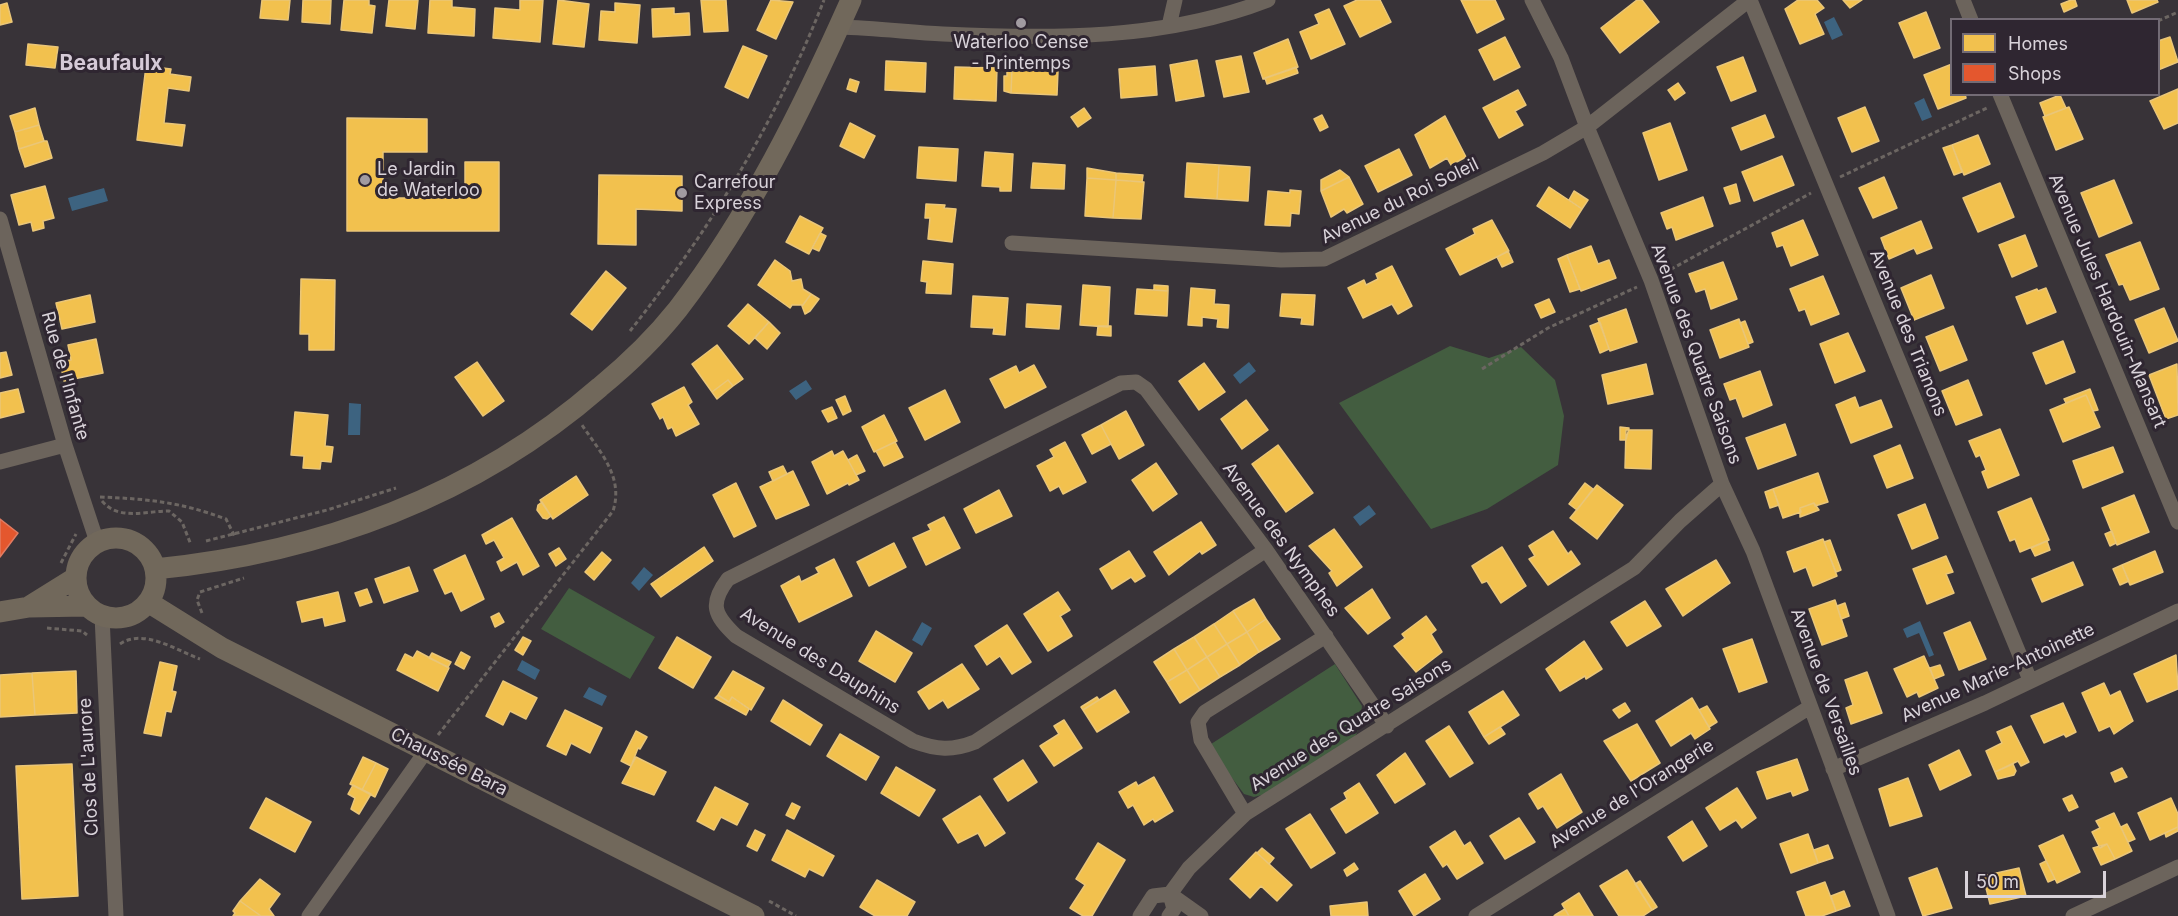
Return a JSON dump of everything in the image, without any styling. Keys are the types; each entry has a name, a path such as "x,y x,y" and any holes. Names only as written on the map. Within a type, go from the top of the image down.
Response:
{"main road":[{"path":"155,569 241,557 350,530 429,499 518,450 573,411 628,363 676,311 718,253 754,196 851,0"},
{"path":"0,612 29,607 94,611 127,616 148,602 153,592 155,569 149,556 139,545 126,539 111,538 97,542 85,551 78,564 29,607"},
{"path":"66,574 78,593 94,611"},
{"name":"Chaussée Bara","path":"148,602 222,648 431,743 754,916"}],"street":[{"path":"1169,26 1175,0"},
{"path":"839,27 945,34 1085,35 1141,32 1241,10 1268,0"},
{"name":"Avenue des Quatre Saisons","path":"1140,916 1154,896 1170,894 1189,868 1245,814 1635,568 1680,521 1722,484 1651,280 1587,127 1561,58 1532,0"},
{"name":"Avenue du Roi Soleil","path":"1011,243 1289,261 1324,260 1543,153 1587,127 1750,0"},
{"name":"Avenue des Trianons","path":"1750,0 2030,680"},
{"path":"1963,0 1970,18"},
{"name":"Avenue Jules Hardouin-Mansart","path":"2002,97 2178,522"},
{"name":"Rue de l'Infante","path":"0,219 82,502 97,542"},
{"name":"Avenue des Nymphes","path":"1136,382 1146,388 1266,550 1387,726"},
{"name":"Avenue des Dauphins","path":"1136,382 1122,383 728,579 717,593 714,607 724,624 736,636 913,741 934,749 955,749 975,742 1266,550"},
{"path":"0,462 65,445"},
{"name":"Avenue de Versailles","path":"1722,484 1753,551 1888,916"},
{"name":"Clos de L'aurore","path":"94,611 116,916"},
{"name":"Avenue Marie-Antoinette","path":"1833,769 1984,703 2178,612"},
{"name":"Avenue des Quatre Saisons","path":"1245,814 1200,740 1198,722 1205,712 1326,636"},
{"name":"Avenue de l'Orangerie","path":"1476,916 1810,707"},
{"path":"309,916 431,743"},
{"path":"2073,916 2178,867"},
{"path":"1169,916 1174,909 1170,894"},
{"path":"1170,894 1201,916"}],"path":[{"path":"626,336 669,282 751,157 807,44 824,0"},
{"path":"2160,20 2178,12"},
{"path":"1482,369 1548,328 1651,280 1826,185 2002,97"},
{"path":"431,743 613,511 617,489 615,476 573,411"},
{"path":"99,497 111,511 128,514 169,512 182,522 190,545 327,510 403,486"},
{"path":"82,502 99,497 152,499 201,510 226,519 234,533"},
{"path":"66,574 76,536 75,525"},
{"path":"202,615 197,600 200,592 246,577 241,557"}],"green space":[{"path":"1450,346 1489,358 1521,347 1555,380 1564,416 1558,465 1487,509 1431,529 1339,403"},
{"path":"569,588 655,637 630,679 541,629"},
{"path":"1335,664 1362,706 1359,728 1355,737 1269,793 1254,797 1244,794 1208,746"}],"water":[{"path":"1834,17 1843,35 1832,40 1824,22"},
{"path":"1924,98 1932,117 1922,121 1914,103"},
{"path":"104,188 108,201 72,211 68,198"},
{"path":"1249,362 1256,371 1240,384 1233,375"},
{"path":"806,380 812,389 796,400 789,391"},
{"path":"349,403 361,404 360,435 348,435"},
{"path":"1369,505 1376,514 1360,526 1353,517"},
{"path":"644,567 653,575 639,591 631,583"},
{"path":"1920,621 1934,655 1929,657 1919,633 1907,638 1903,629"},
{"path":"922,622 932,628 922,646 912,640"},
{"path":"522,660 540,670 535,680 517,670"},
{"path":"589,687 607,696 602,706 583,697"}],"building: Homes":[{"path":"262,0 290,0 288,20 260,18"},
{"path":"303,0 331,0 330,24 302,22"},
{"path":"344,0 369,0 369,5 375,6 372,33 341,30"},
{"path":"389,0 418,0 415,29 386,26"},
{"path":"430,0 452,0 452,7 475,9 474,36 428,33"},
{"path":"520,0 543,0 540,42 493,38 495,8 520,10"},
{"path":"558,0 589,4 584,47 553,44"},
{"path":"701,0 726,0 728,31 704,32"},
{"path":"771,0 793,2 776,39 757,30"},
{"path":"1357,0 1380,0 1391,22 1360,37 1344,6"},
{"path":"1461,0 1495,0 1504,19 1477,33"},
{"path":"1637,0 1642,0 1659,22 1620,53 1601,28"},
{"path":"1798,0 1817,0 1824,8 1815,14 1824,34 1800,44 1785,9"},
{"path":"1843,0 1862,0 1850,8"},
{"path":"2075,0 2077,6 2064,12 2061,4"},
{"path":"2127,0 2157,0 2158,2 2132,13"},
{"path":"7,3 12,22 0,25 0,5"},
{"path":"615,3 640,5 637,43 599,40 601,11 615,12"},
{"path":"674,8 674,14 689,13 690,35 653,37 652,9"},
{"path":"1329,9 1345,44 1311,59 1300,32 1319,24 1315,15"},
{"path":"1926,12 1940,48 1914,58 1899,23"},
{"path":"1505,37 1520,67 1494,80 1479,50"},
{"path":"2170,37 2178,62 2160,69 2160,40"},
{"path":"1288,39 1298,67 1263,79 1254,53"},
{"path":"28,44 58,47 55,68 26,65"},
{"path":"743,46 767,56 748,98 725,87"},
{"path":"1241,56 1249,92 1224,97 1216,61"},
{"path":"1743,57 1756,91 1731,101 1717,67"},
{"path":"1197,60 1204,96 1176,101 1170,65"},
{"path":"886,61 926,63 925,92 885,90"},
{"path":"1950,65 1950,96 1966,96 1966,98 1938,109 1924,75"},
{"path":"146,66 171,69 170,74 191,77 189,91 168,88 164,123 185,125 182,146 137,140"},
{"path":"1155,66 1157,95 1121,98 1119,69"},
{"path":"955,67 997,68 996,101 954,99"},
{"path":"1296,67 1298,73 1267,84 1265,78"},
{"path":"1012,69 1058,71 1057,95 1011,93"},
{"path":"1012,69 1011,93 1004,91 1004,76 1007,76 1007,70"},
{"path":"850,79 859,82 856,92 847,89"},
{"path":"1678,83 1685,93 1675,100 1668,90"},
{"path":"2178,89 2178,123 2164,129 2150,101"},
{"path":"1518,90 1526,105 1515,111 1523,125 1499,138 1483,108"},
{"path":"2060,96 2066,108 2045,116 2040,103"},
{"path":"1865,107 1879,141 1852,152 1838,118"},
{"path":"2069,107 2083,139 2056,150 2043,117"},
{"path":"35,108 39,125 15,132 10,116"},
{"path":"1084,108 1091,118 1078,127 1071,117"},
{"path":"1322,115 1328,127 1320,131 1314,119"},
{"path":"1765,115 1774,137 1741,150 1732,128"},
{"path":"1445,116 1466,157 1451,165 1447,158 1430,168 1415,135"},
{"name":"Le Jardin de Waterloo","path":"347,118 427,119 427,152 383,152 383,198 465,198 465,162 499,162 499,231 347,231"},
{"path":"850,123 875,136 864,158 840,146"},
{"path":"1670,123 1687,170 1659,180 1643,133"},
{"path":"39,125 44,141 19,149 15,132"},
{"path":"1978,135 1990,164 1964,175 1952,145"},
{"path":"47,141 52,158 25,167 19,149"},
{"path":"1952,145 1962,172 1954,175 1943,148"},
{"path":"919,147 958,149 956,181 917,178"},
{"path":"1399,149 1412,175 1378,192 1365,166"},
{"path":"985,152 1013,154 1011,191 1000,191 1000,187 982,186"},
{"path":"1782,156 1794,185 1754,201 1742,172"},
{"path":"1033,163 1065,165 1064,189 1031,188"},
{"path":"1187,163 1219,165 1217,199 1185,197"},
{"path":"1219,165 1250,167 1248,201 1217,199"},
{"path":"1087,168 1116,173 1116,180 1087,178"},
{"path":"1340,170 1349,177 1321,191 1321,180"},
{"path":"1116,173 1143,175 1142,182 1116,180"},
{"path":"599,175 682,176 682,211 636,209 636,245 598,244"},
{"path":"1349,177 1363,204 1347,213 1344,209 1331,217 1321,191"},
{"path":"1884,177 1897,208 1873,218 1859,188"},
{"path":"1087,178 1116,180 1113,218 1085,216"},
{"path":"1116,180 1144,182 1141,219 1113,218"},
{"path":"2114,180 2132,223 2099,237 2081,193"},
{"path":"2000,183 2014,217 1978,232 1963,198"},
{"path":"1736,184 1740,201 1730,204 1724,188"},
{"path":"45,186 54,218 43,221 44,228 33,231 31,222 19,225 11,195"},
{"path":"1549,187 1582,209 1570,228 1537,206"},
{"path":"1290,190 1301,191 1299,214 1291,213 1290,226 1265,225 1268,191 1290,193"},
{"path":"1574,191 1588,200 1582,209 1569,200"},
{"path":"1703,197 1713,226 1676,240 1672,227 1667,229 1661,213"},
{"path":"926,204 945,205 944,208 956,209 952,242 928,239 930,218 925,218"},
{"path":"800,216 823,228 809,254 786,242"},
{"path":"1492,220 1509,251 1460,275 1446,249 1475,234 1473,229"},
{"path":"1803,220 1818,255 1791,266 1783,245 1777,247 1772,233"},
{"path":"1921,221 1932,248 1917,254 1914,248 1889,259 1881,238"},
{"path":"820,233 826,236 819,251 812,248"},
{"path":"2025,235 2037,266 2012,277 1999,245"},
{"path":"2140,242 2159,289 2130,300 2123,284 2119,285 2106,255"},
{"path":"1591,246 1598,264 1609,260 1616,278 1581,291 1567,255"},
{"path":"1508,251 1513,262 1502,267 1497,257"},
{"path":"1567,255 1580,289 1570,292 1558,259"},
{"path":"775,260 790,271 792,281 801,279 803,289 811,294 803,305 792,305 790,308 758,285"},
{"path":"923,261 953,264 951,294 926,293 927,282 921,281"},
{"path":"1723,262 1737,299 1711,309 1705,289 1696,292 1689,274"},
{"path":"1392,266 1412,306 1398,314 1392,304 1363,318 1348,288 1364,280 1366,285 1378,279 1376,274"},
{"path":"606,271 626,288 592,330 571,314"},
{"path":"1931,275 1944,308 1914,320 1901,288"},
{"path":"1823,276 1839,314 1811,325 1805,309 1799,311 1790,289"},
{"path":"301,279 335,280 334,350 309,350 309,334 300,334"},
{"path":"1083,285 1110,287 1108,327 1080,325"},
{"path":"1154,285 1168,286 1168,291 1154,290"},
{"path":"1191,288 1215,290 1214,304 1229,305 1228,328 1217,327 1218,319 1202,317 1202,326 1188,325"},
{"path":"2046,288 2056,312 2027,324 2016,297"},
{"path":"1137,289 1168,291 1167,316 1135,314"},
{"path":"811,294 819,299 805,314 802,306"},
{"path":"1282,294 1315,295 1313,325 1301,324 1302,318 1280,316"},
{"path":"90,295 95,322 62,329 56,303"},
{"path":"973,296 1008,298 1005,335 993,334 994,328 971,327"},
{"path":"1549,299 1555,312 1541,318 1535,305"},
{"path":"748,304 769,322 749,344 728,326"},
{"path":"1027,304 1061,306 1059,329 1026,327"},
{"path":"2164,308 2178,341 2149,353 2135,320"},
{"path":"1626,309 1637,342 1610,351 1598,319"},
{"path":"1739,319 1749,347 1720,358 1710,330"},
{"path":"1745,321 1753,342 1748,344 1740,323"},
{"path":"769,322 780,333 767,349 755,338"},
{"path":"1600,322 1609,349 1600,353 1590,326"},
{"path":"1098,326 1111,326 1111,336 1097,335"},
{"path":"1953,326 1967,360 1940,371 1926,337"},
{"path":"1848,333 1865,371 1835,383 1820,344"},
{"path":"96,339 103,373 64,381 60,362 71,360 68,345"},
{"path":"2063,341 2075,372 2046,384 2033,353"},
{"path":"717,345 743,379 733,386 728,380 712,392 692,364"},
{"path":"6,352 12,375 0,378 0,353"},
{"path":"477,362 504,401 483,416 455,377"},
{"path":"1204,363 1225,392 1199,410 1179,381"},
{"path":"1646,364 1653,394 1608,404 1602,375"},
{"path":"2177,364 2178,415 2166,419 2149,375"},
{"path":"1034,365 1046,387 1005,408 990,379 1016,366 1019,373"},
{"path":"1760,371 1772,405 1743,417 1736,398 1730,400 1724,384"},
{"path":"728,380 733,386 717,399 712,392"},
{"path":"1968,380 1982,415 1956,425 1942,391"},
{"path":"684,387 692,402 688,405 699,424 676,436 672,427 668,429 663,417 660,419 652,404"},
{"path":"18,389 24,412 0,418 0,393"},
{"path":"2090,389 2098,410 2093,411 2086,395 2066,403 2064,399"},
{"path":"945,390 960,422 925,440 909,408"},
{"path":"2086,395 2100,427 2063,442 2050,410"},
{"path":"845,396 851,411 843,415 836,400"},
{"path":"1855,397 1859,408 1881,400 1892,427 1851,443 1836,405"},
{"path":"1246,400 1268,430 1242,449 1221,419"},
{"path":"832,407 837,418 828,422 822,411"},
{"path":"1126,411 1144,445 1119,459 1101,425"},
{"path":"295,412 328,415 325,446 333,447 331,462 321,461 320,469 303,468 304,456 291,455"},
{"path":"884,415 897,441 874,452 862,427"},
{"path":"1785,424 1796,455 1758,469 1746,438"},
{"path":"1101,425 1111,444 1092,454 1082,435"},
{"path":"1620,427 1629,428 1626,440 1620,440"},
{"path":"2000,429 2019,475 1988,488 1982,472 1986,470 1980,455 1976,457 1969,441"},
{"path":"1626,430 1652,430 1651,469 1625,468"},
{"path":"895,442 903,457 884,466 876,451"},
{"path":"1065,442 1086,482 1063,494 1059,486 1050,491 1037,466 1054,457 1050,450"},
{"path":"1278,445 1313,493 1286,512 1252,464"},
{"path":"1900,445 1913,478 1887,488 1874,456"},
{"path":"2113,447 2123,472 2083,488 2073,461"},
{"path":"832,451 834,456 843,451 859,480 827,494 812,462"},
{"path":"857,455 865,471 856,475 848,460"},
{"path":"1156,463 1177,494 1153,511 1132,480"},
{"path":"783,466 787,474 773,481 769,472"},
{"path":"793,471 809,505 776,519 760,487"},
{"path":"1818,473 1828,502 1815,506 1814,503 1800,508 1801,512 1783,518 1773,489"},
{"path":"576,476 588,495 553,519 540,500"},
{"path":"736,483 756,526 734,537 713,495"},
{"path":"1585,483 1593,489 1577,510 1569,504"},
{"path":"1597,485 1623,505 1597,539 1570,518"},
{"path":"1773,489 1779,505 1770,508 1765,492"},
{"path":"999,490 1012,516 976,533 964,509"},
{"path":"2134,495 2149,532 2117,545 2102,508"},
{"path":"2031,498 2049,540 2020,552 2015,539 2010,541 1998,512"},
{"path":"542,502 551,516 547,519 543,518 537,510 538,505"},
{"path":"1814,503 1819,510 1800,517 1800,508"},
{"path":"1925,504 1938,538 1912,549 1898,515"},
{"path":"944,517 960,548 926,565 913,538 931,530 928,525"},
{"path":"512,518 539,566 523,575 517,562 501,571 497,562 504,558 494,540 486,544 482,535"},
{"path":"1201,522 1216,545 1202,554 1200,551 1169,575 1154,552"},
{"path":"1334,529 1362,567 1337,586 1329,573 1332,571 1309,546"},
{"path":"1553,531 1568,554 1571,551 1580,564 1548,585 1529,559 1535,556 1529,546"},
{"path":"2112,531 2116,543 2110,546 2105,534"},
{"path":"1823,539 1837,576 1813,586 1806,567 1794,572 1787,552"},
{"path":"1830,540 1841,570 1836,572 1824,542"},
{"path":"2047,541 2050,550 2035,556 2031,548"},
{"path":"894,543 906,567 869,586 857,562"},
{"path":"704,547 713,561 661,597 651,584"},
{"path":"1502,547 1526,586 1501,603 1487,581 1482,583 1472,566"},
{"path":"559,548 566,559 556,566 549,554"},
{"path":"1129,551 1145,576 1135,582 1131,577 1112,589 1100,569"},
{"path":"2155,551 2163,572 2130,585 2122,565"},
{"path":"602,552 611,560 594,580 585,572"},
{"path":"465,555 484,599 461,611 452,591 445,594 434,570"},
{"path":"1946,556 1953,572 1946,574 1954,593 1927,604 1913,569"},
{"path":"834,559 852,596 799,622 781,586 799,576 801,582 819,573 816,568"},
{"path":"1716,560 1730,583 1683,616 1666,589"},
{"path":"2073,562 2083,585 2042,602 2032,579"},
{"path":"2122,565 2129,581 2120,585 2113,569"},
{"path":"409,567 418,591 384,603 375,579"},
{"path":"367,589 372,602 360,606 355,593"},
{"path":"1372,589 1390,618 1368,634 1345,608"},
{"path":"338,592 345,621 325,626 323,617 302,622 297,602"},
{"path":"1058,592 1070,610 1060,616 1072,636 1048,651 1024,614"},
{"path":"1254,599 1266,619 1247,632 1233,611"},
{"path":"1835,600 1847,636 1822,645 1809,609"},
{"path":"1645,601 1661,626 1627,646 1611,622"},
{"path":"1845,603 1849,616 1841,619 1837,606"},
{"path":"1233,611 1247,632 1227,644 1214,624"},
{"path":"499,613 504,622 495,627 491,617"},
{"path":"1426,616 1436,630 1431,634 1442,652 1416,672 1394,646 1405,638 1402,634"},
{"path":"1266,619 1280,639 1259,652 1247,632"},
{"path":"1970,622 1986,659 1959,670 1944,633"},
{"path":"1214,624 1227,644 1207,657 1194,637"},
{"path":"1007,625 1031,662 1012,674 1000,656 987,665 975,646"},
{"path":"876,631 912,653 895,682 859,661"},
{"path":"1247,632 1259,652 1240,665 1227,644"},
{"path":"523,637 531,641 523,655 515,650"},
{"path":"677,637 711,657 693,688 659,668"},
{"path":"1194,637 1207,657 1187,670 1174,649"},
{"path":"1752,639 1767,682 1739,692 1723,649"},
{"path":"1584,641 1602,669 1560,691 1546,669"},
{"path":"1227,644 1240,665 1220,677 1207,657"},
{"path":"1174,649 1187,670 1167,682 1154,662"},
{"path":"417,651 449,668 438,691 397,670 405,654 413,658"},
{"path":"461,652 470,657 464,669 455,664"},
{"path":"432,653 451,662 448,667 429,658"},
{"path":"2176,655 2178,689 2147,702 2134,674"},
{"path":"1924,656 1938,688 1919,697 1917,692 1907,697 1894,669"},
{"path":"1207,657 1220,677 1200,690 1187,670"},
{"path":"160,662 177,666 172,691 176,692 171,712 166,711 161,736 144,733"},
{"path":"962,664 979,689 948,708 943,700 929,709 918,692"},
{"path":"1940,665 1944,675 1934,679 1930,668"},
{"path":"1187,670 1200,690 1180,703 1167,682"},
{"path":"76,671 77,713 35,715 32,673"},
{"path":"733,671 764,688 751,710 732,697 729,702 718,695"},
{"path":"1867,672 1882,713 1851,724 1846,708 1853,705 1845,680"},
{"path":"32,673 35,715 0,717 0,675"},
{"path":"503,681 537,698 526,719 510,711 503,725 486,716"},
{"path":"2104,683 2110,696 2120,691 2133,721 2114,734 2110,726 2099,731 2082,693"},
{"path":"1115,690 1129,712 1097,732 1083,710"},
{"path":"1503,691 1519,715 1484,737 1469,712"},
{"path":"718,695 729,702 732,697 749,709 746,715 715,698"},
{"path":"1097,697 1099,700 1083,710 1081,707"},
{"path":"1692,698 1710,729 1695,739 1691,733 1671,746 1656,721"},
{"path":"783,700 822,725 810,745 771,721"},
{"path":"1625,703 1630,711 1619,718 1613,710"},
{"path":"2063,703 2076,732 2066,737 2064,734 2044,743 2031,716"},
{"path":"1707,706 1717,722 1709,727 1699,710"},
{"path":"565,710 602,728 590,753 571,743 566,755 547,746"},
{"path":"1064,720 1082,748 1054,766 1040,746 1059,734 1054,726"},
{"path":"1637,724 1660,763 1631,781 1604,741"},
{"path":"1449,726 1473,763 1450,777 1426,741"},
{"path":"2011,726 2029,762 2021,766 2018,761 1995,772 1986,751 2002,743 1997,732"},
{"path":"1500,727 1505,734 1489,744 1484,737"},
{"path":"636,731 647,737 640,749 638,748 631,766 621,761"},
{"path":"840,734 879,757 866,780 827,756"},
{"path":"1959,750 1971,775 1940,790 1929,765"},
{"path":"1405,753 1425,784 1395,803 1377,775"},
{"path":"363,757 376,763 362,790 350,784"},
{"path":"636,757 666,772 654,795 622,783"},
{"path":"1797,759 1808,790 1793,796 1791,791 1767,799 1757,772"},
{"path":"1023,760 1037,782 1008,801 994,779"},
{"path":"376,763 388,769 375,797 362,790"},
{"path":"72,764 78,896 22,899 16,766"},
{"path":"2013,764 2016,771 2014,775 1998,779 1995,772"},
{"path":"896,767 935,790 919,816 881,793"},
{"path":"2122,768 2127,777 2115,782 2111,773"},
{"path":"1561,774 1582,812 1557,828 1543,806 1538,809 1529,794"},
{"path":"1154,777 1173,811 1155,822 1153,819 1144,825 1133,805 1128,808 1119,792 1136,782 1138,786"},
{"path":"1908,778 1922,816 1890,826 1879,789"},
{"path":"1359,783 1378,813 1346,833 1331,809 1347,799 1344,793"},
{"path":"353,785 371,794 359,814 351,809 355,798 348,794"},
{"path":"715,787 748,804 737,825 721,817 714,830 697,821"},
{"path":"1737,788 1756,818 1742,828 1736,820 1720,830 1706,808"},
{"path":"2072,795 2078,807 2069,811 2063,799"},
{"path":"980,796 1005,833 985,846 978,833 958,843 943,819"},
{"path":"266,798 311,822 295,852 250,828"},
{"path":"2171,798 2178,814 2178,827 2150,840 2138,813"},
{"path":"792,803 800,807 794,819 786,815"},
{"path":"2114,813 2132,851 2115,859 2107,844 2100,848 2092,832 2100,828 2096,821"},
{"path":"1310,814 1335,853 1311,868 1286,829"},
{"path":"1519,818 1535,842 1505,859 1490,836"},
{"path":"1692,821 1707,846 1683,861 1668,837"},
{"path":"2127,824 2135,839 2128,842 2121,827"},
{"path":"2178,827 2178,831 2166,837 2165,833"},
{"path":"755,830 765,835 757,851 747,846"},
{"path":"787,830 834,856 823,876 809,869 805,877 772,860"},
{"path":"1455,831 1464,846 1470,842 1483,863 1457,879 1447,864 1443,867 1430,847"},
{"path":"1808,834 1818,863 1791,873 1780,844"},
{"path":"2063,835 2080,872 2057,883 2039,846"},
{"path":"1098,843 1125,860 1092,916 1083,916 1070,908 1085,885 1076,879"},
{"path":"2107,844 2115,859 2101,865 2093,848"},
{"path":"1828,845 1833,858 1818,863 1814,850"},
{"path":"1262,848 1274,858 1269,864 1257,853"},
{"path":"1256,852 1292,885 1277,901 1261,886 1250,898 1230,879"},
{"path":"2046,861 2055,879 2048,882 2040,864"},
{"path":"1354,863 1358,869 1347,876 1344,870"},
{"path":"1937,868 1952,908 1923,916 1909,878"},
{"path":"2019,868 2026,896 1990,904 1983,876"},
{"path":"1627,870 1652,910 1643,916 1619,916 1600,886"},
{"path":"1425,874 1440,899 1414,916 1399,891"},
{"path":"260,879 280,894 269,909 274,916 261,916 240,901"},
{"path":"877,880 915,902 907,916 875,916 860,907"},
{"path":"1640,881 1657,907 1652,910 1635,884"},
{"path":"1825,882 1836,911 1822,916 1806,916 1797,892"},
{"path":"1844,891 1850,906 1836,911 1831,896"},
{"path":"1579,893 1593,916 1569,916 1562,904"},
{"path":"240,901 261,916 233,916 235,913 233,911"},
{"path":"1367,902 1368,916 1331,916 1330,906"},
{"path":"1565,909 1569,916 1554,916 1555,915"}],"building: Shops":[{"path":"0,519 18,533 0,557"}],"place":[{"name":"Waterloo Cense - Printemps","path":"1021,23"},
{"name":"Le Jardin de Waterloo","path":"365,180"},
{"name":"Carrefour Express","path":"682,193"}],"district":[{"name":"Beaufaulx","path":"111,64"}]}
